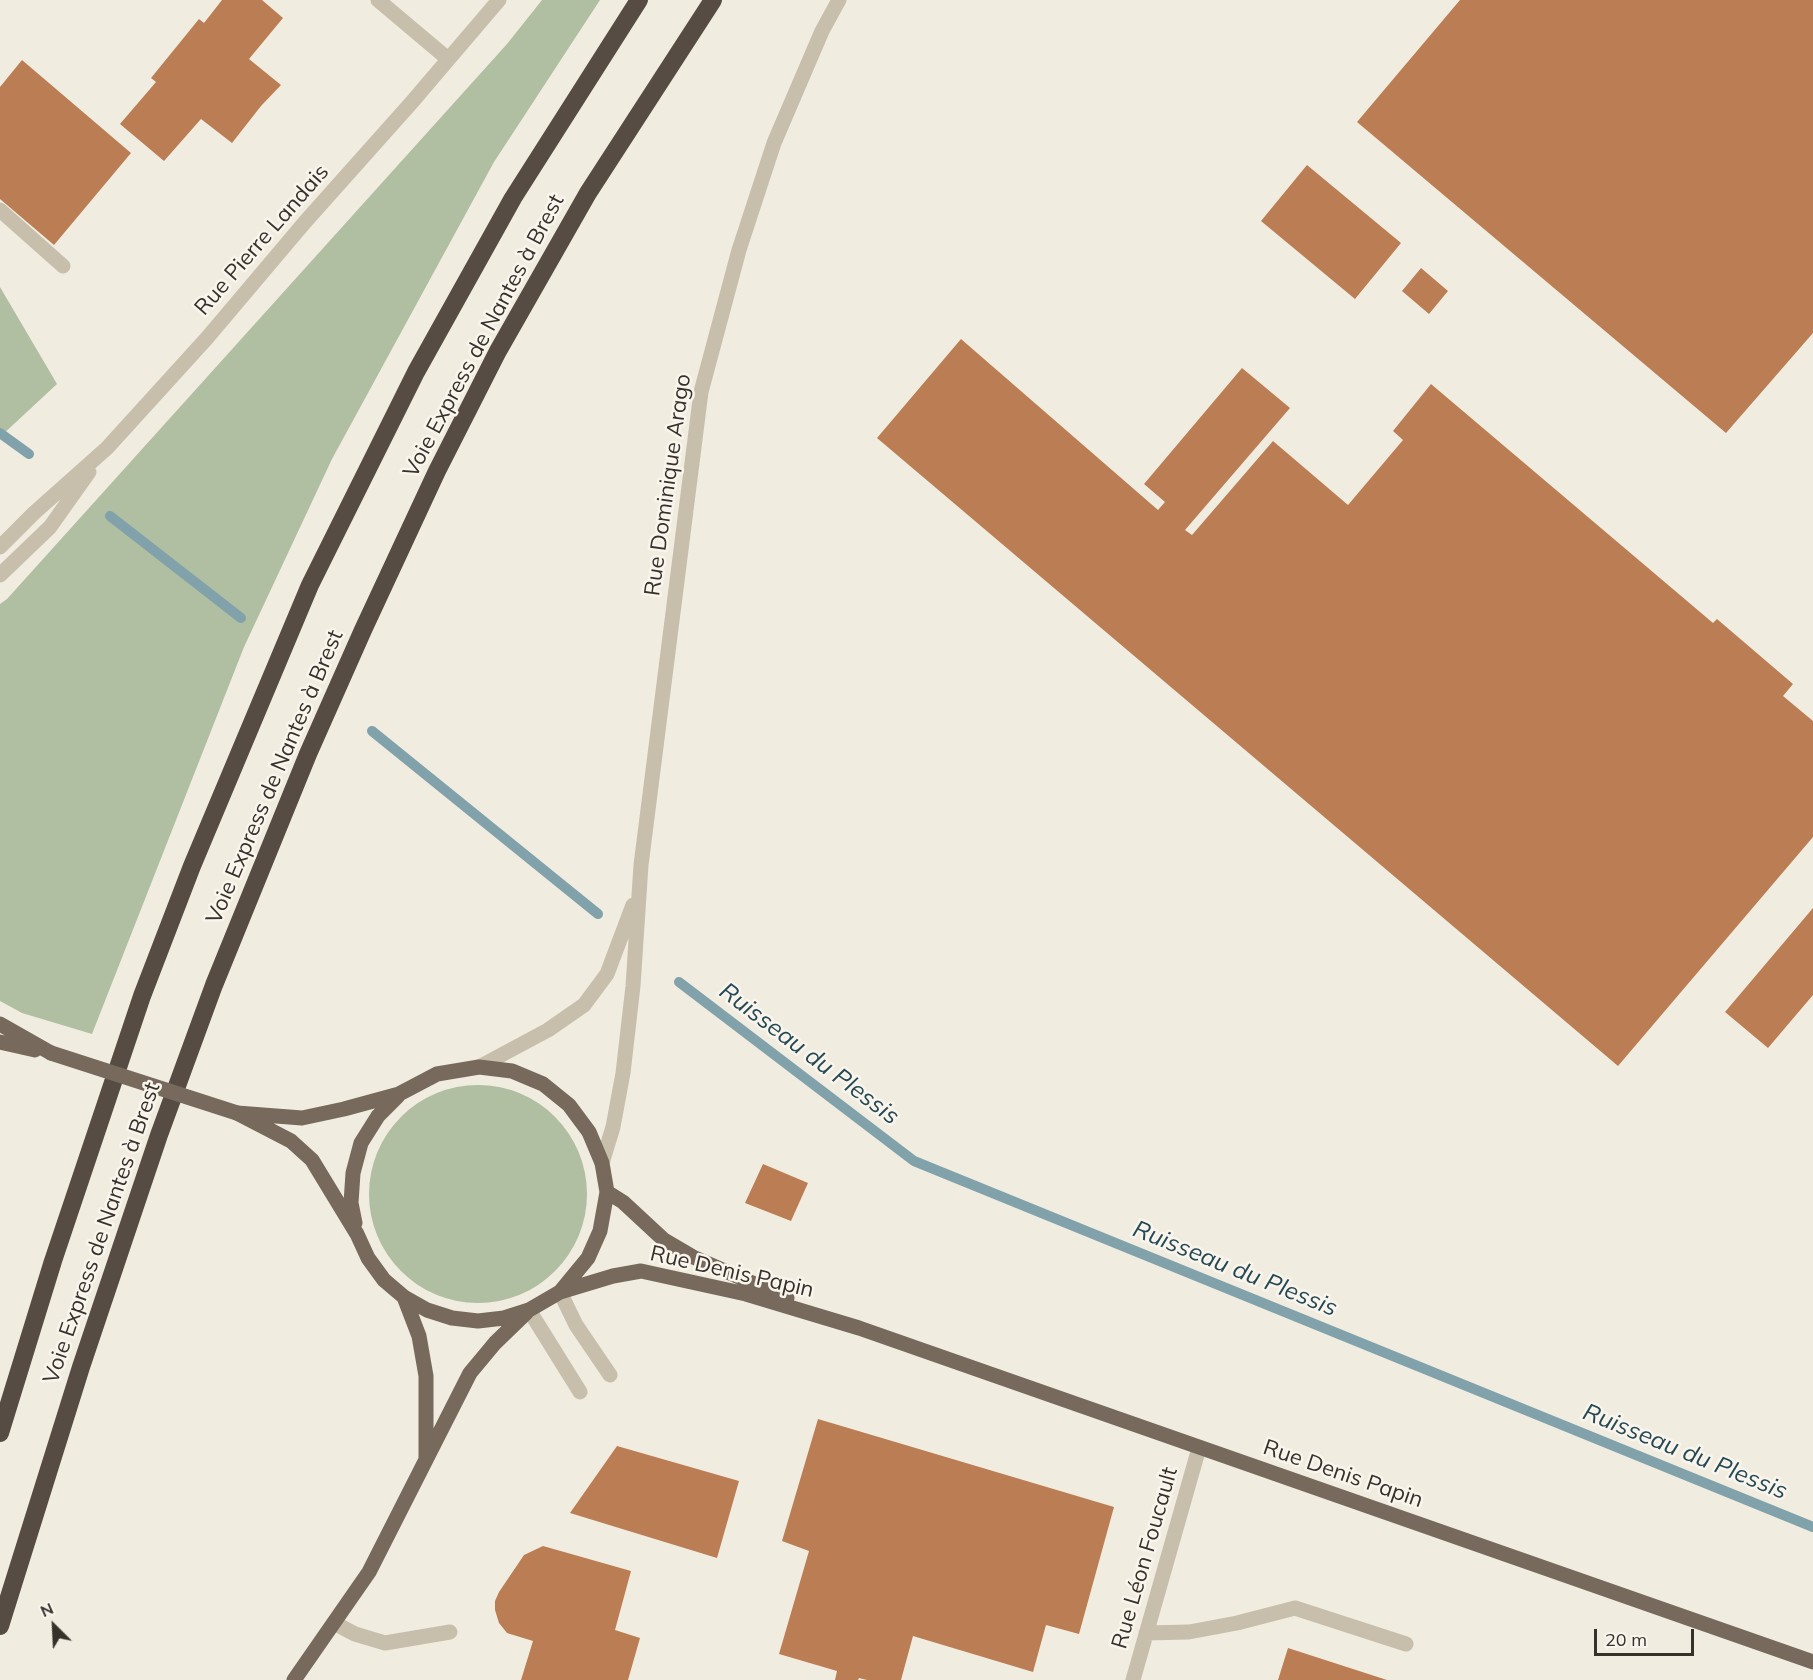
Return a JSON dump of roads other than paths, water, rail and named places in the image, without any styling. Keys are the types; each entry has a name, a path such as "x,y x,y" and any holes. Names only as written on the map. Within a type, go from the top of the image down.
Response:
{"highway":[{"name":"Voie Express de Nantes à Brest","path":"0,1433 53,1261 142,996 192,866 310,585 416,372 513,198 639,0"},
{"name":"Voie Express de Nantes à Brest","path":"0,1626 81,1367 159,1135 214,985 308,754 437,471 498,351 588,193 712,0"}],"main road":[{"path":"0,1024 51,1053"},
{"path":"0,1042 51,1053 237,1113 291,1141 312,1160 357,1234 368,1258 384,1280 404,1297 427,1310 452,1318 478,1321 504,1318 529,1310 560,1292 588,1258 600,1231 607,1192 602,1163 590,1132 569,1105 543,1084 512,1071 479,1067 437,1074 399,1094 302,1118 237,1113"},
{"path":"357,1234 351,1203 353,1173 362,1143 378,1116 399,1094"},
{"name":"Rue Denis Papin","path":"607,1192 623,1202 664,1240 693,1257 859,1328"},
{"name":"Rue Denis Papin","path":"560,1292 614,1276 641,1271 746,1294 859,1328 1813,1662"},
{"path":"404,1297 419,1336 426,1376 426,1461"},
{"path":"294,1680 369,1572 470,1373 495,1343 529,1310"}],"street":[{"path":"378,0 448,59"},
{"name":"Rue Pierre Landais","path":"0,547 34,513 107,448 221,322 499,0"},
{"name":"Rue Dominique Arago","path":"602,1163 613,1127 623,1073 633,986 638,891 701,392 739,250 774,143 822,31 839,0"},
{"path":"0,210 63,266"},
{"name":"Rue Pierre Landais","path":"0,575 50,527 107,448"},
{"name":"Rue Dominique Arago","path":"479,1067 548,1030 584,1005 607,974 638,891"},
{"path":"560,1292 576,1325 610,1375"},
{"path":"529,1310 580,1392"},
{"name":"Rue Léon Foucault","path":"1133,1680 1199,1448"},
{"path":"1146,1633 1189,1632 1237,1623 1295,1608 1406,1644"},
{"path":"334,1623 355,1634 385,1642 450,1632"}],"waterway":[{"name":"Ruisseau du Plessis","path":"0,433 29,454"},
{"name":"Ruisseau du Plessis","path":"110,516 241,618"},
{"name":"Ruisseau du Plessis","path":"372,731 598,914"},
{"name":"Ruisseau du Plessis","path":"679,982 914,1161 1813,1527"}]}
